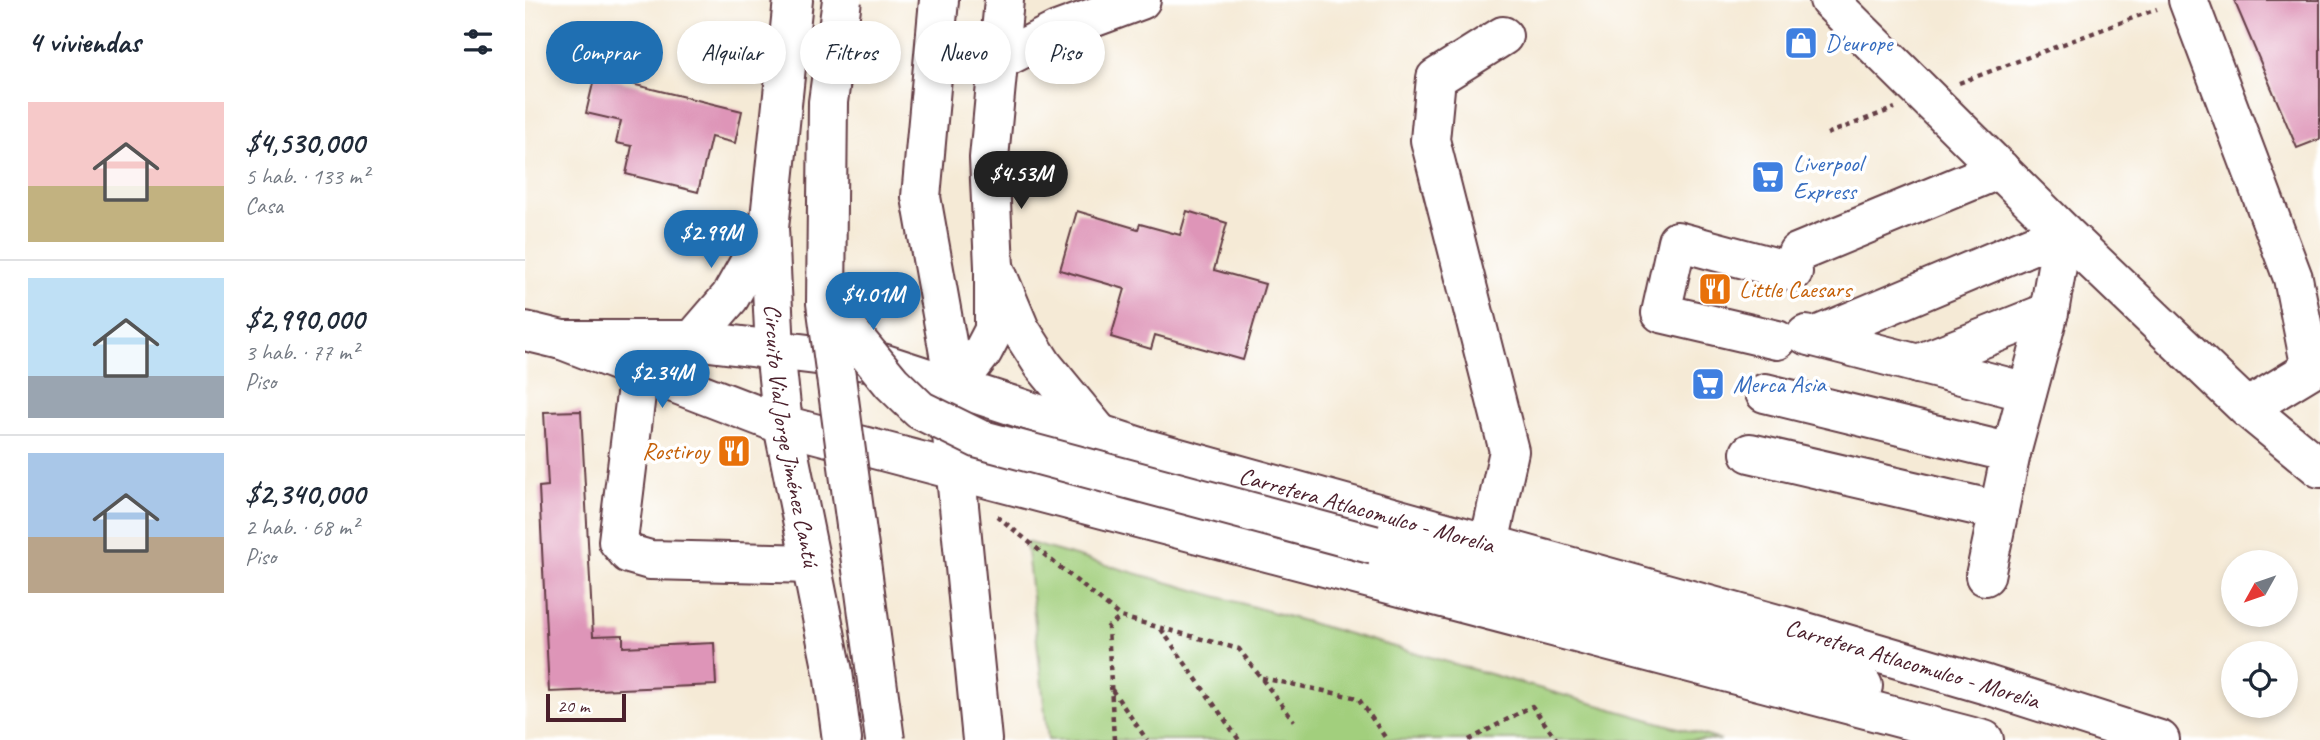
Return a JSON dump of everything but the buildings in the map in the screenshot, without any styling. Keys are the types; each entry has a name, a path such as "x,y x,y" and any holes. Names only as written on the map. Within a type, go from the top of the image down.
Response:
{"main road":[{"name":"Circuito Vial Jorge Jiménez Cantú","path":"793,0 769,228 775,350 783,425 833,672 842,740"},
{"name":"Circuito Vial Jorge Jiménez Cantú","path":"842,0 828,102 826,303 884,740"},
{"path":"939,0 921,197 954,387 952,435 982,740"},
{"path":"1002,21 1004,0"},
{"path":"1011,54 1057,31 1141,0"},
{"path":"1829,0 2063,232 2247,408 2320,468"},
{"path":"2179,2 2293,278 2316,383 2247,408"},
{"path":"1489,544 1509,451 1430,140 1436,78 1503,36"},
{"path":"954,387 983,351 993,330 994,267 989,158 996,84"},
{"path":"2000,169 1795,263 1677,241 1661,313 1790,335 2027,392"},
{"path":"693,340 730,297 769,228"},
{"path":"1985,576 2011,453 2049,312 2063,232"},
{"path":"1790,335 2063,232"},
{"path":"994,267 1020,329 1043,365 1099,433"},
{"path":"826,303 892,383 920,410 979,439 1799,662 2011,740"},
{"path":"1918,364 2049,312"},
{"name":"Carretera Atlacomulco - Morelia","path":"525,331 562,340 783,425 1984,740"},
{"name":"Carretera Atlacomulco - Morelia","path":"562,340 693,340 881,363 1143,448 1813,634 2160,740"},
{"path":"639,370 618,541 629,554 650,560 811,564"},
{"path":"1765,393 2011,453"},
{"path":"1750,453 1999,511"}],"path":[{"path":"1827,134 2179,2"},
{"path":"996,516 1121,617 1239,649 1294,721"},
{"path":"1114,740 1108,627 1121,617"},
{"path":"1160,628 1239,740"},
{"path":"1260,677 1358,698 1387,740"},
{"path":"1112,690 1147,740"},
{"path":"1469,740 1532,706 1557,740"}],"green space":[{"path":"1026,542 1721,740 1048,740"}],"place":[{"name":"D'europe","path":"1801,43"},
{"name":"Liverpool Express","path":"1768,177"},
{"name":"Little Caesars","path":"1715,289"},
{"name":"Merca Asia","path":"1708,384"},
{"name":"Rostiroy","path":"734,451"}]}
